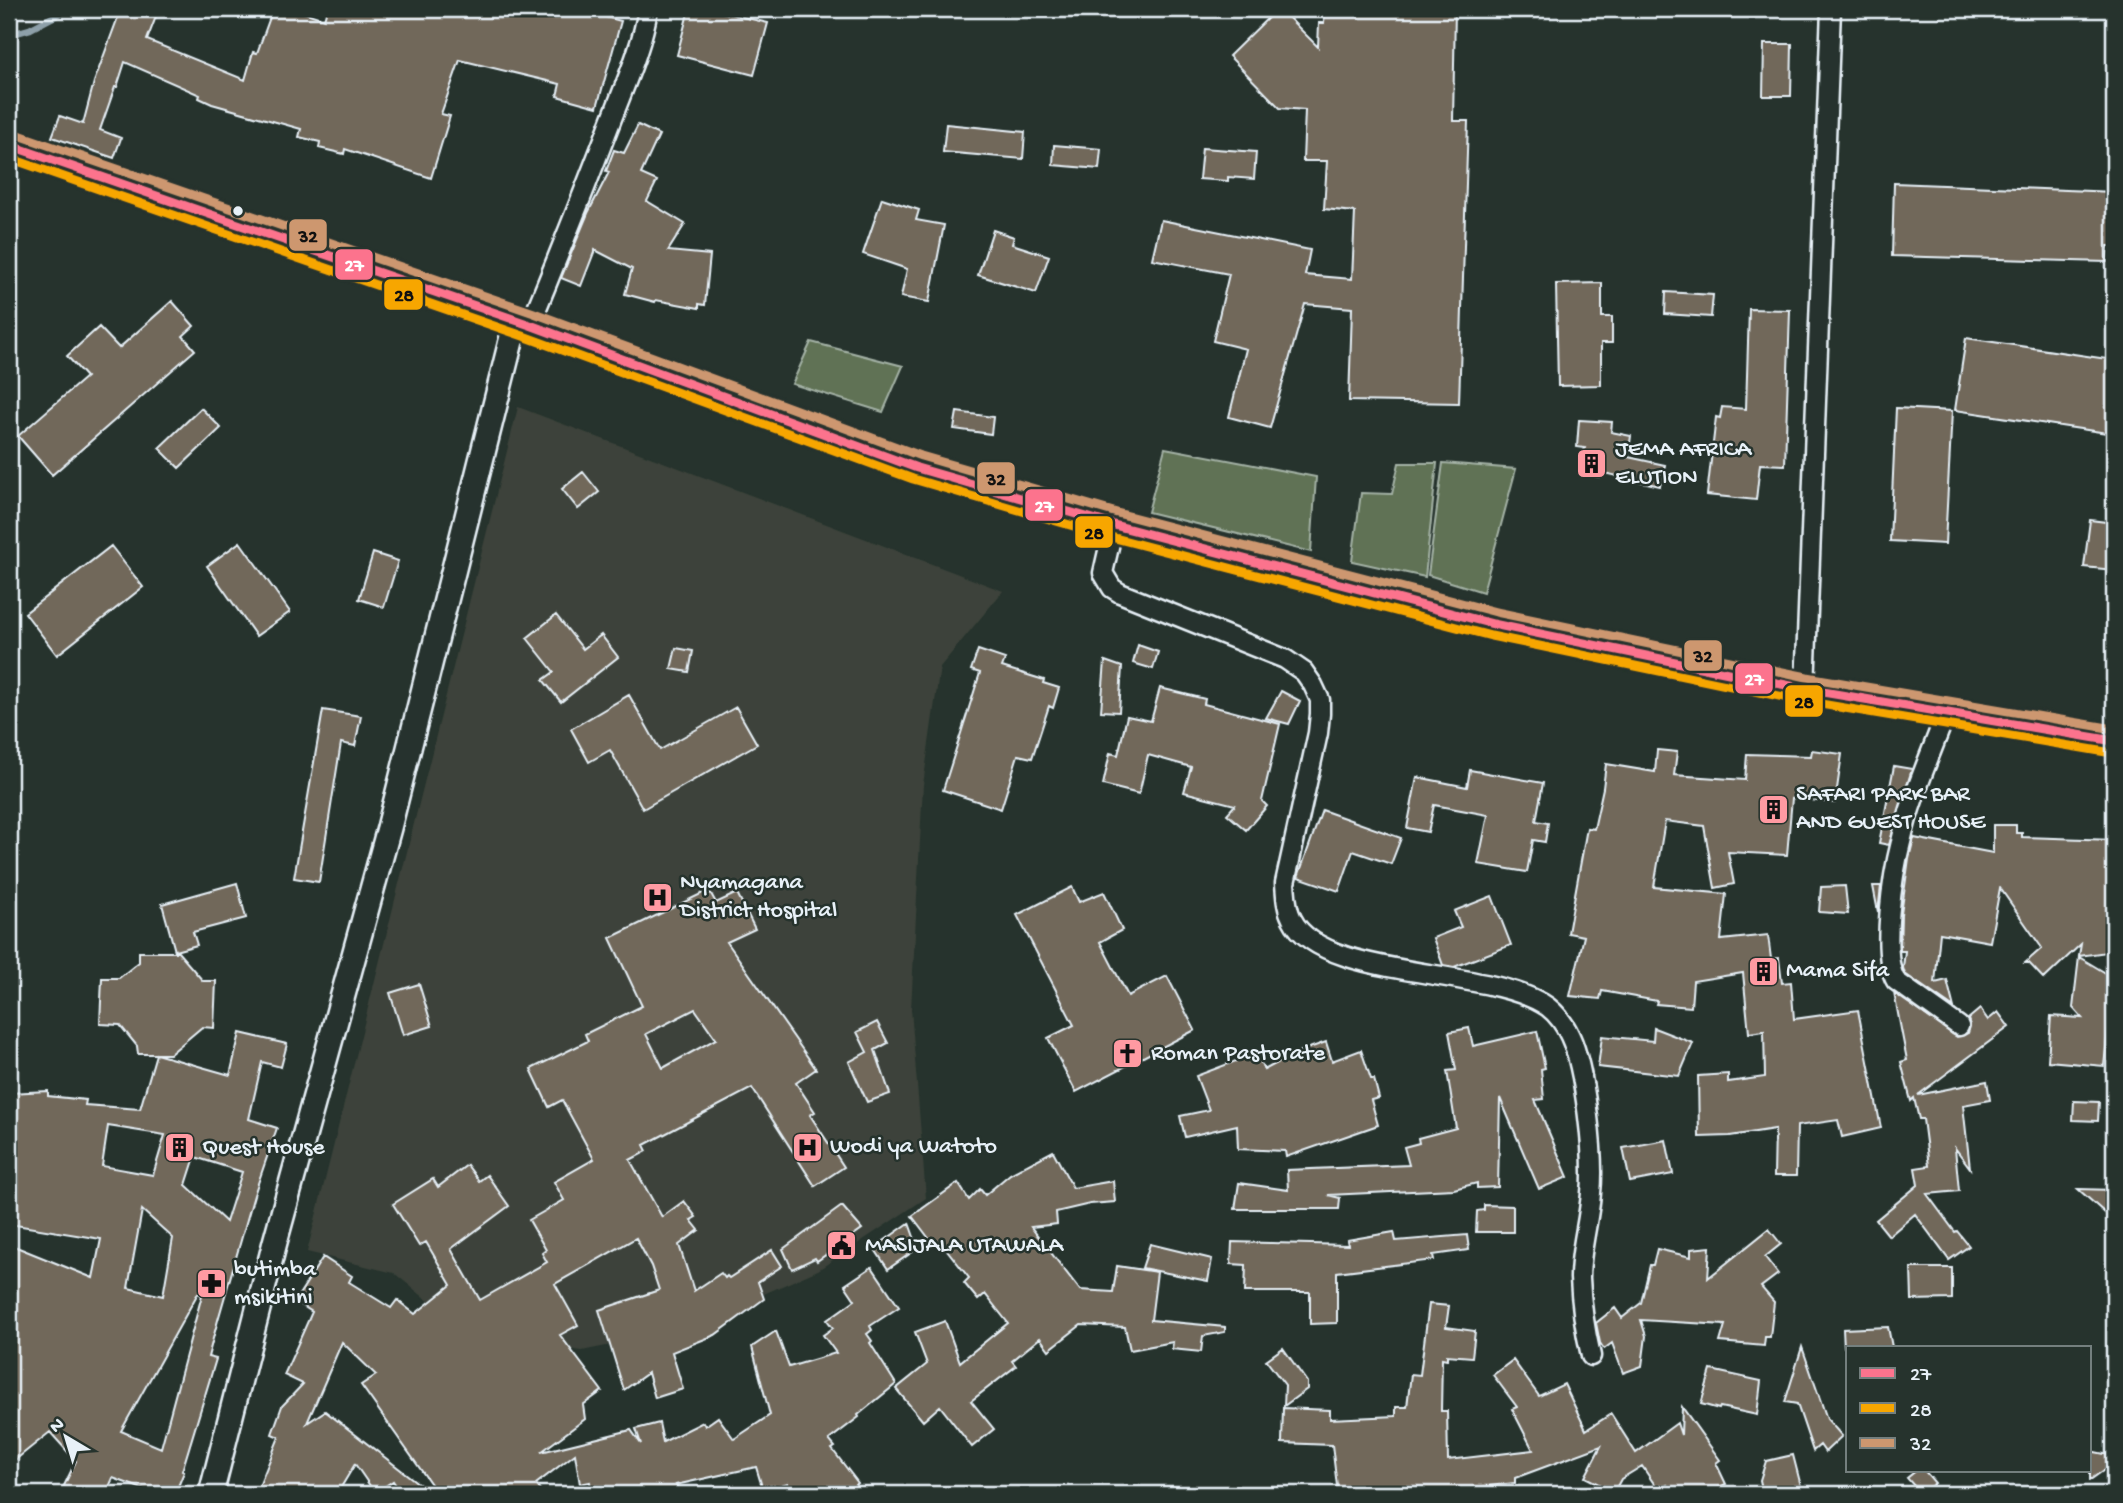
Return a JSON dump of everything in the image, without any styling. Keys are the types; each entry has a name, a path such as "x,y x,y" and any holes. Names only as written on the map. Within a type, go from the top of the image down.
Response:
{"highway":[{"path":"9,145 523,323 917,468 1114,525 1493,624 1805,690 2114,741"}],"street":[{"path":"211,1494 275,1242 389,828 523,323 578,210 645,27 648,9"},
{"path":"1805,690 1831,9"},
{"path":"1114,525 1103,573 1112,588 1285,659 1304,672 1320,700 1318,733 1285,883 1287,906 1292,920 1302,933 1319,947 1346,957 1510,990 1542,1003 1561,1020 1571,1037 1578,1063 1592,1158 1592,1193 1580,1275 1583,1318 1591,1356"},
{"path":"1946,713 1901,840 1887,937 1891,972 1896,981 1959,1026"}],"shaded area":[{"name":"Nyamagana District Hospital","path":"518,407 1003,591 940,667 923,785 911,1009 926,1198 818,1270 757,1297 640,1339 582,1351 534,1344 431,1303 394,1273 307,1252"}],"green space":[{"path":"811,342 903,366 883,412 792,384"},
{"path":"1165,448 1316,477 1311,552 1148,512"},
{"path":"1399,463 1437,463 1425,577 1352,561 1361,493 1392,494"},
{"path":"1443,463 1516,469 1483,592 1428,575"}],"building":[{"path":"121,9 159,9 147,40 245,80 253,52 257,53 273,9 294,9 324,19 327,9 439,9 459,14 459,9 576,9 621,21 597,107 557,96 560,84 460,60 441,114 450,116 431,178 345,149 344,154 319,148 320,142 299,137 301,129 212,104 199,98 200,95 125,62 100,130 121,138 114,158 52,137 60,116 83,124 94,82"},
{"path":"689,9 709,9 768,23 754,75 677,55"},
{"path":"1277,9 1318,47 1319,23 1324,23 1325,9 1455,9 1453,121 1468,121 1459,403 1349,401 1352,308 1305,304 1270,428 1229,417 1246,349 1213,341 1229,274 1152,259 1161,220 1310,250 1305,275 1352,279 1355,212 1324,209 1327,161 1303,161 1305,110 1280,108 1229,56"},
{"path":"1764,44 1792,44 1791,96 1763,96"},
{"path":"946,124 1025,132 1023,159 943,152"},
{"path":"638,125 659,135 641,174 657,181 647,201 685,224 668,251 710,255 705,305 699,304 699,308 656,300 655,302 625,294 632,269 595,250 581,286 561,278 588,213 609,172 606,171 614,150 624,153"},
{"path":"1054,145 1101,149 1099,169 1053,165"},
{"path":"1202,148 1256,152 1254,179 1199,179"},
{"path":"1894,183 2114,192 2114,246 2108,246 2107,262 1892,256"},
{"path":"882,198 919,210 916,220 944,225 929,302 901,297 907,269 863,254"},
{"path":"993,230 1014,237 1012,244 1049,256 1036,293 978,275"},
{"path":"1602,283 1602,317 1612,317 1612,343 1601,343 1601,385 1558,386 1556,284"},
{"path":"1666,292 1713,295 1711,317 1665,314"},
{"path":"172,301 194,326 183,336 195,350 52,475 18,436 86,377 67,356 99,327 119,348"},
{"path":"1749,309 1790,310 1785,465 1760,464 1756,500 1707,495 1716,417 1720,418 1722,407 1746,409"},
{"path":"1966,338 2114,360 2114,434 1955,410"},
{"path":"201,408 221,428 179,468 159,448"},
{"path":"1896,408 1952,411 1945,544 1890,541"},
{"path":"957,412 993,417 991,434 954,429"},
{"path":"1579,420 1612,422 1611,432 1631,436 1628,457 1665,465 1660,486 1600,472 1599,477 1579,473 1585,448 1577,447"},
{"path":"583,472 599,492 578,509 562,489"},
{"path":"2090,520 2114,523 2114,570 2084,567"},
{"path":"240,542 290,612 256,636 207,566"},
{"path":"111,546 143,587 57,655 25,613"},
{"path":"373,553 398,561 384,607 359,599"},
{"path":"556,615 583,649 601,635 618,657 561,702 543,680 554,672 527,638"},
{"path":"1138,645 1158,652 1153,669 1133,663"},
{"path":"676,648 693,651 689,672 671,669"},
{"path":"978,650 1005,659 1002,667 1044,680 1043,683 1059,688 1053,708 1049,706 1032,758 1018,755 1001,809 943,790 980,673 971,670"},
{"path":"1105,661 1122,667 1119,712 1101,711"},
{"path":"1160,688 1205,699 1204,704 1280,724 1262,801 1267,806 1246,830 1227,814 1235,805 1184,792 1191,767 1148,755 1139,794 1103,785 1110,753 1118,755 1127,716 1151,721"},
{"path":"1281,691 1300,701 1289,724 1266,718"},
{"path":"629,695 660,750 736,707 757,744 643,809 610,750 589,762 571,729"},
{"path":"323,710 361,716 355,746 341,743 319,882 294,878"},
{"path":"1657,750 1677,752 1674,775 1745,780 1747,754 1811,756 1812,750 1842,754 1835,803 1792,798 1787,855 1728,852 1734,884 1715,888 1704,826 1665,821 1654,887 1726,894 1721,940 1768,935 1771,959 1779,958 1782,983 1791,982 1794,1019 1858,1010 1881,1128 1842,1137 1838,1120 1797,1126 1796,1176 1774,1176 1775,1129 1730,1136 1699,1137 1698,1076 1728,1074 1728,1082 1765,1077 1764,1031 1749,1033 1743,973 1693,981 1691,1007 1656,1004 1657,1001 1602,991 1600,999 1570,996 1584,936 1568,933 1587,828 1594,829 1606,764 1655,772"},
{"path":"1894,766 1912,769 1889,845 1879,843"},
{"path":"1470,770 1543,783 1536,821 1548,823 1545,842 1533,840 1527,872 1478,864 1488,815 1434,805 1428,832 1407,828 1417,777 1467,787"},
{"path":"1322,810 1401,838 1391,864 1353,851 1339,891 1298,877"},
{"path":"1993,825 2016,825 2016,833 2022,833 2022,837 2114,840 2114,951 2079,956 2081,944 2044,979 2029,963 2025,963 2042,948 2000,888 1990,942 1940,933 1935,983 1947,980 1954,1008 1905,974 1903,968 1905,951 1900,951 1901,914 1909,858 1914,838 1993,853"},
{"path":"237,883 246,918 193,932 197,945 175,951 162,904"},
{"path":"1845,886 1848,914 1819,912 1821,887"},
{"path":"1873,886 1881,886 1878,912"},
{"path":"1072,887 1079,902 1104,892 1122,930 1100,942 1128,996 1167,976 1195,1030 1076,1092 1048,1038 1074,1025 1017,915"},
{"path":"709,890 716,903 737,893 755,929 727,942 816,1069 796,1083 815,1112 810,1115 844,1167 815,1186 752,1088 644,1145 647,1151 630,1160 662,1217 684,1201 696,1217 691,1220 699,1230 679,1245 694,1291 721,1273 725,1278 729,1278 772,1250 782,1266 758,1282 764,1299 715,1335 672,1352 683,1389 655,1398 648,1373 624,1390 599,1310 659,1290 651,1266 636,1238 555,1284 578,1325 560,1335 602,1391 583,1405 585,1419 541,1452 631,1430 641,1444 636,1429 659,1423 663,1442 703,1422 705,1426 718,1417 734,1439 770,1415 752,1347 776,1331 789,1367 836,1353 823,1335 833,1328 827,1320 855,1300 845,1285 872,1267 899,1307 870,1326 872,1330 867,1334 896,1384 829,1440 835,1447 832,1449 858,1483 843,1494 791,1494 788,1483 763,1490 756,1467 676,1485 682,1494 592,1494 590,1482 580,1484 575,1454 536,1484 543,1494 438,1494 361,1385 376,1375 342,1342 307,1423 325,1411 432,1494 402,1494 393,1481 375,1493 355,1464 337,1494 256,1494 279,1437 272,1434 282,1406 303,1384 284,1375 312,1312 295,1301 323,1257 352,1276 349,1282 391,1308 397,1300 415,1314 451,1285 426,1242 419,1246 393,1204 433,1179 438,1187 467,1165 479,1181 487,1175 509,1206 451,1249 480,1300 547,1262 542,1253 546,1250 529,1220 564,1200 554,1182 594,1159 562,1100 549,1107 531,1069 588,1041 585,1034 642,1006 610,938","holes":["695,1009 716,1039 663,1068 646,1034"]},
{"path":"1492,896 1511,945 1454,967 1443,965 1433,938 1461,927 1454,911"},
{"path":"139,952 178,952 203,981 216,981 214,1028 202,1027 170,1054 138,1054 137,1046 120,1025 100,1024 102,978 119,978 139,962"},
{"path":"2079,957 2114,978 2112,1031 2108,1030 2104,1066 2048,1061 2051,1016 2082,1018 2073,1008"},
{"path":"419,984 432,1026 403,1035 390,993"},
{"path":"1894,993 1957,1037 1968,1033 1968,1019 1980,1009 1988,1020 1998,1012 2009,1027 1918,1095 1987,1081 1990,1100 1963,1105 1970,1168 1955,1148 1959,1191 1927,1194 1969,1246 1949,1260 1915,1214 1889,1236 1876,1220 1918,1185 1915,1168 1929,1166 1923,1119 1919,1119 1914,1098 1911,1101 1901,1062 1907,1060"},
{"path":"877,1022 888,1043 875,1050 890,1094 867,1102 849,1062 867,1052 857,1032"},
{"path":"1469,1028 1473,1046 1537,1031 1545,1068 1541,1069 1544,1099 1535,1100 1568,1177 1539,1189 1500,1098 1498,1187 1477,1188 1477,1183 1454,1189 1328,1195 1340,1198 1339,1209 1235,1209 1239,1183 1288,1190 1287,1170 1409,1165 1404,1147 1419,1143 1418,1138 1456,1128 1447,1071 1456,1070 1449,1032"},
{"path":"1654,1028 1693,1043 1679,1076 1598,1067 1602,1036 1653,1041"},
{"path":"240,1033 287,1044 281,1067 262,1062 249,1119 277,1128 254,1195 218,1320 208,1357 216,1359 182,1471 184,1472 175,1494 156,1494 113,1478 106,1494 60,1494 76,1461 50,1432 9,1465 9,1244 93,1278 101,1239 9,1224 9,1093 48,1091 48,1096 86,1100 85,1105 140,1109 156,1054 230,1075","holes":["108,1126 165,1135 153,1175 102,1166","195,1157 242,1172 226,1222 186,1185","142,1210 173,1238 163,1296 128,1288","198,1293 202,1295 161,1448 121,1431"]},
{"path":"1326,1042 1332,1061 1361,1050 1379,1098 1371,1100 1378,1125 1286,1157 1285,1151 1238,1149 1237,1125 1185,1137 1180,1116 1209,1110 1196,1076 1257,1053 1264,1070 1298,1052"},
{"path":"2074,1101 2099,1102 2098,1121 2073,1120"},
{"path":"1666,1140 1673,1174 1630,1182 1623,1148"},
{"path":"1053,1151 1073,1188 1113,1181 1115,1202 1090,1204 1056,1212 1057,1224 1031,1227 1080,1290 1113,1292 1117,1266 1157,1272 1151,1320 1225,1327 1225,1332 1203,1336 1201,1352 1172,1349 1173,1342 1130,1350 1125,1327 1081,1325 1049,1350 1040,1338 1012,1361 1016,1366 971,1401 994,1429 972,1447 940,1406 923,1421 896,1389 927,1364 915,1332 945,1321 960,1362 1008,1323 985,1294 978,1300 964,1283 969,1278 940,1241 934,1245 912,1216 958,1183 969,1200 980,1189 985,1195 1010,1174"},
{"path":"2078,1189 2114,1190 2114,1221"},
{"path":"1484,1205 1513,1206 1513,1232 1476,1232 1477,1211 1484,1210"},
{"path":"842,1206 862,1229 817,1261 815,1258 792,1269 783,1249"},
{"path":"909,1223 918,1248 888,1269 874,1248"},
{"path":"1769,1229 1781,1244 1765,1257 1778,1274 1761,1287 1774,1302 1770,1337 1765,1337 1764,1346 1720,1342 1725,1325 1641,1320 1646,1336 1642,1366 1623,1373 1612,1343 1604,1349 1600,1343 1596,1323 1615,1308 1622,1318 1641,1303 1650,1265 1653,1265 1657,1249 1691,1257 1691,1249 1710,1247 1708,1278"},
{"path":"1394,1232 1396,1241 1467,1235 1469,1250 1433,1255 1434,1260 1337,1272 1337,1323 1310,1324 1310,1292 1245,1292 1246,1265 1231,1264 1232,1242 1348,1245 1347,1240"},
{"path":"1150,1244 1212,1259 1208,1281 1142,1268"},
{"path":"1911,1268 1952,1268 1952,1299 1912,1300"},
{"path":"1429,1304 1449,1306 1446,1327 1475,1331 1472,1357 1447,1355 1447,1359 1442,1358 1441,1411 1447,1411 1448,1460 1533,1450 1512,1409 1517,1407 1493,1375 1513,1360 1539,1396 1564,1384 1586,1430 1611,1414 1636,1453 1677,1423 1681,1435 1682,1407 1720,1460 1716,1463 1726,1484 1705,1494 1672,1494 1667,1485 1659,1491 1642,1466 1621,1479 1614,1492 1585,1477 1601,1446 1515,1478 1515,1483 1471,1488 1476,1494 1338,1494 1332,1445 1282,1443 1283,1408 1330,1410 1330,1419 1396,1416 1396,1407 1407,1407 1411,1374 1420,1375"},
{"path":"1888,1327 1892,1346 1844,1347 1843,1329"},
{"path":"1802,1347 1827,1419 1842,1436 1825,1452 1820,1445 1813,1451 1797,1404 1785,1402"},
{"path":"1283,1348 1307,1382 1307,1389 1284,1406 1285,1385 1266,1360"},
{"path":"1711,1370 1761,1381 1757,1415 1701,1404"},
{"path":"2092,1451 2114,1456 2114,1463 2090,1480"},
{"path":"1793,1455 1803,1494 1763,1494 1760,1480 1766,1461"},
{"path":"1914,1472 1926,1472 1935,1483 1921,1494 1907,1478"}],"waterway":[{"path":"9,35 30,29 68,9"}],"transit line":[{"name":"32","path":"13,133 534,313 921,456 1117,513 1496,612 1807,677 2114,729"},
{"name":"27","path":"9,145 530,325 917,468 1114,525 1493,624 1805,689 2114,741"},
{"name":"28","path":"9,158 526,337 913,479 1111,537 1491,636 1803,701 2112,753"}],"place":[{"name":"JEMA AFRICA ELUTION","path":"1592,464"},
{"name":"SAFARI PARK BAR AND GUEST HOUSE","path":"1773,809"},
{"name":"Nyamagana District Hospital","path":"657,897"},
{"name":"Mama Sifa","path":"1763,971"},
{"name":"Roman Pastorate","path":"1128,1054"},
{"name":"Wodi ya Watoto","path":"807,1147"},
{"name":"Quest House","path":"179,1148"},
{"name":"MASIJALA UTAWALA","path":"842,1246"},
{"name":"butimba msikitini","path":"211,1284"}]}
